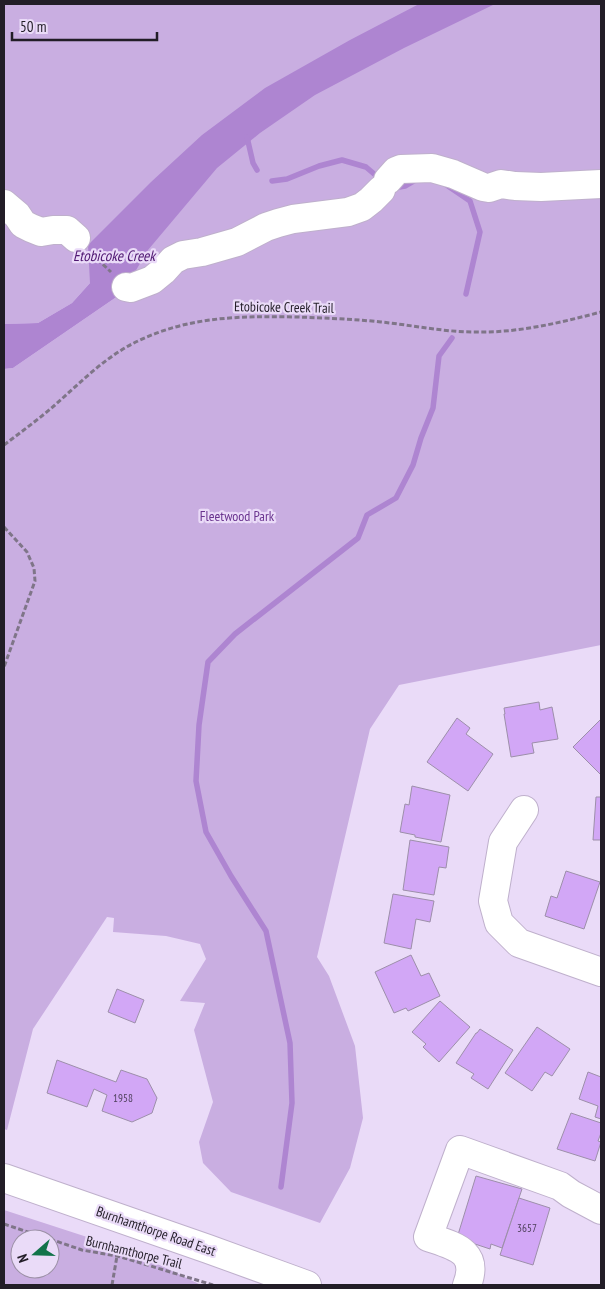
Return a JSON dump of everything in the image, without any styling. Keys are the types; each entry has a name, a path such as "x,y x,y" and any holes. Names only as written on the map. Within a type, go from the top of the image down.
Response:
{"main road":[{"path":"126,287 131,288 152,280 173,260 183,255 202,252 237,242 278,223 293,219 348,212 362,207 371,200 396,171 432,168 489,188 501,184 541,187 601,184"},
{"path":"4,204 23,224 31,228 41,232 67,230 76,238"},
{"path":"524,810 503,842 493,901 499,923 519,943 601,972"},
{"path":"467,1285 471,1266 467,1256 458,1248 428,1237 460,1150 560,1186 601,1210"},
{"name":"Burnhamthorpe Road East","path":"4,1178 307,1285"}],"path":[{"path":"76,238 126,287"},
{"name":"Etobicoke Creek Trail","path":"4,444 54,406 83,379 111,357 138,341 192,322 262,316 327,318 472,332 496,332 568,321 601,312"},
{"path":"4,527 26,552 34,568 35,581 4,667"},
{"name":"Burnhamthorpe Trail","path":"4,1224 19,1229"},
{"name":"Burnhamthorpe Trail","path":"60,1243 82,1250 117,1256 213,1285"},
{"path":"112,1285 117,1256"}],"green space":[{"name":"Fleetwood Park","path":"4,4 601,4 601,645 399,685 370,729 317,957 329,976 355,1046 363,1118 350,1168 320,1223 231,1192 203,1163 199,1142 213,1102 194,1030 205,1003 180,1001 206,959 200,944 166,936 113,932 114,918 107,917 33,1029 7,1130 4,1129 4,369 13,368 115,298 90,283 72,303 38,323 4,324"},
{"path":"4,1210 124,1249 201,1285 4,1285"}],"water":[{"name":"Etobicoke Creek","path":"419,4 495,4 404,48 315,95 260,133 217,168 148,250 132,277 115,298 13,368 4,369 4,324 38,323 72,303 90,283 88,245 151,182 202,135 265,88"}],"building":[{"path":"539,702 540,710 552,707 558,739 532,743 534,753 511,757 504,708"},
{"path":"457,718 470,728 466,734 493,754 468,791 427,762"},
{"path":"601,719 601,775 573,747"},
{"path":"412,786 450,795 441,842 400,832 405,804 409,805"},
{"path":"596,797 601,797 601,840 593,840"},
{"path":"410,840 449,847 446,868 439,867 434,895 403,890"},
{"path":"566,871 600,882 584,929 545,916 551,896 557,898"},
{"path":"393,894 434,901 430,922 416,919 411,949 384,943"},
{"path":"411,955 421,976 429,973 440,996 408,1011 406,1008 394,1013 375,972"},
{"path":"117,989 144,1000 135,1023 108,1012"},
{"path":"440,1001 470,1027 439,1062 423,1047 426,1044 412,1032"},
{"path":"537,1027 570,1049 552,1076 545,1072 532,1091 505,1073"},
{"path":"480,1029 513,1050 488,1089 471,1078 474,1074 456,1063"},
{"path":"57,1060 116,1082 121,1070 147,1079 157,1098 152,1113 132,1122 102,1111 107,1095 94,1089 87,1107 47,1093"},
{"path":"588,1072 601,1077 601,1119 595,1117 598,1106 579,1099"},
{"path":"571,1113 601,1123 601,1133 598,1141 601,1142 595,1161 557,1149"},
{"path":"476,1176 522,1189 502,1248 491,1244 490,1249 457,1238"},
{"path":"519,1198 550,1208 533,1265 500,1255"}],"waterway":[{"path":"247,137 253,163 257,170"},
{"path":"272,181 287,179 319,166 342,160 366,167 380,179"},
{"path":"394,188 405,186 417,179"},
{"path":"445,184 470,201 480,232 466,294"},
{"path":"281,1187 292,1103 290,1043 266,931 206,832 196,781 199,725 208,662 235,634 358,538 367,515 396,498 413,465 433,408 439,356 452,338"}]}
